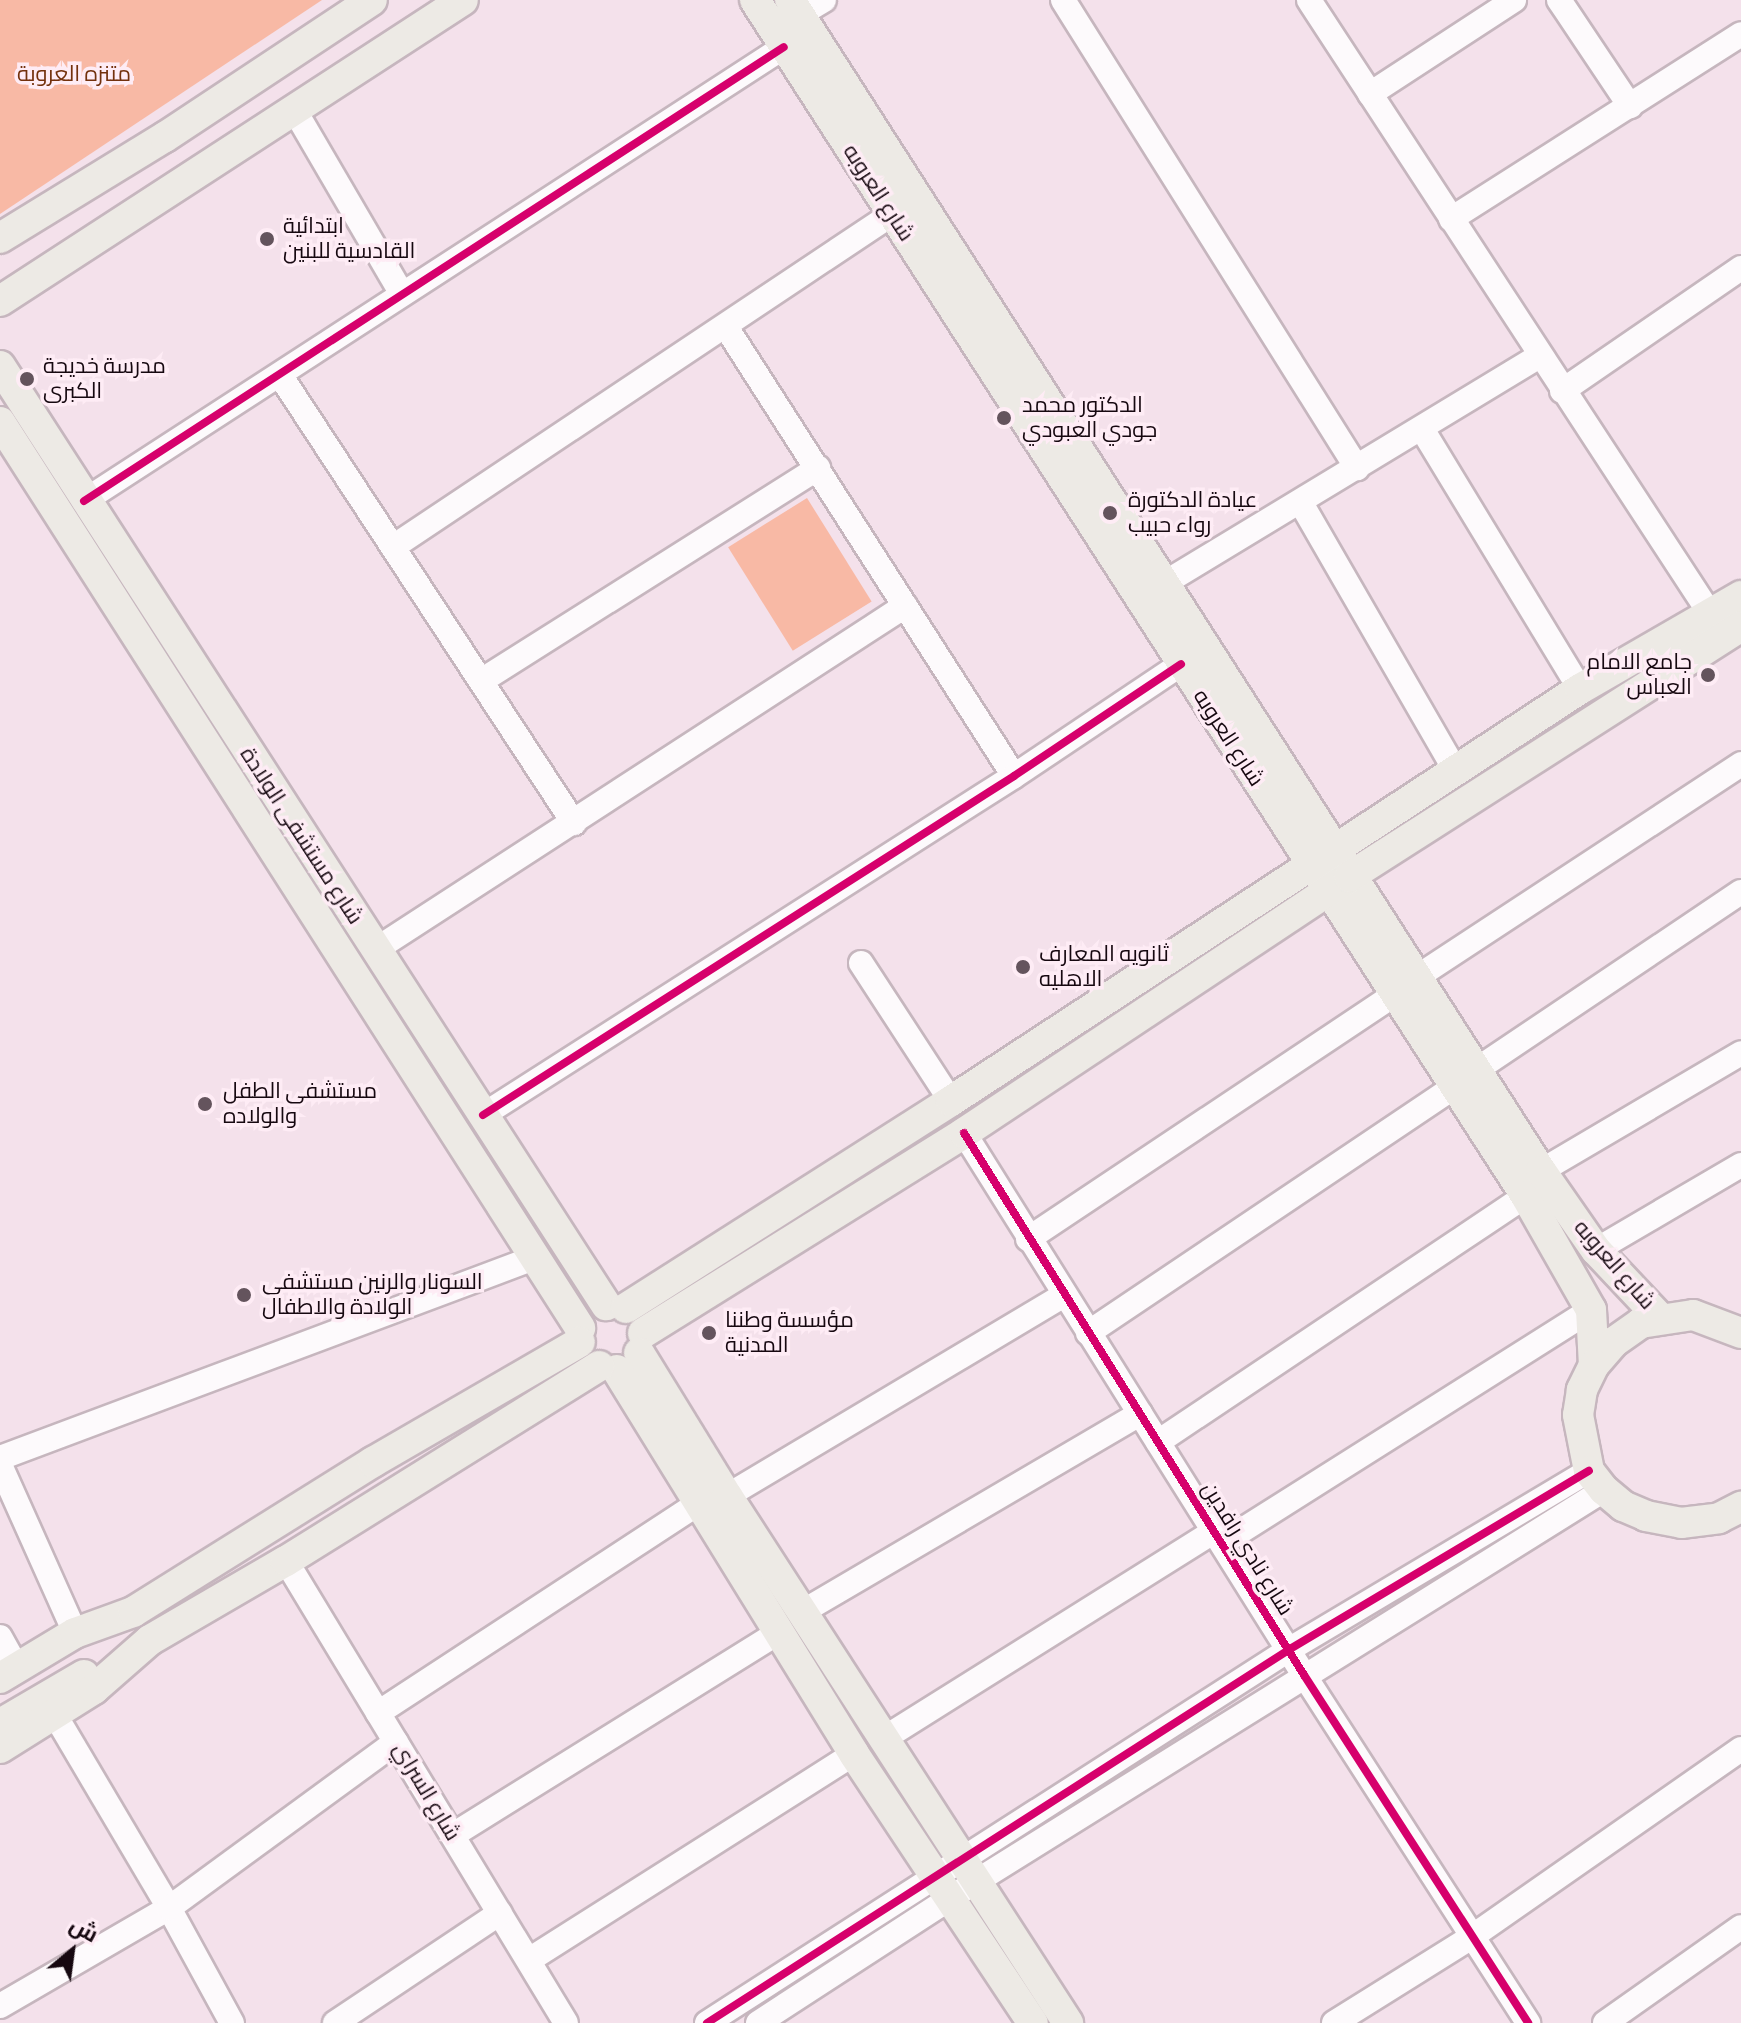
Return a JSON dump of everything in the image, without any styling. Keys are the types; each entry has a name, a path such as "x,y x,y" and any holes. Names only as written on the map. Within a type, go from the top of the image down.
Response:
{"main road":[{"path":"0,238 165,137 372,0"},
{"path":"0,301 463,0"},
{"name":"شارع العروبه","path":"755,0 1181,664 1322,858 1533,1183 1591,1310 1594,1365"},
{"name":"شارع العروبه","path":"805,5 1163,584 1322,858"},
{"path":"221,101 208,117 210,137 220,146 239,145"},
{"path":"165,137 184,137 196,148 201,160 192,177"},
{"name":"شارع مستشفى الولادة","path":"0,366 84,501 483,1115 616,1306"},
{"name":"شارع مستشفى الولادة","path":"0,422 534,1258 580,1335"},
{"path":"24,1689 94,1689 150,1640 624,1356 1339,884 1731,630 1741,596"},
{"path":"0,1748 24,1689 133,1612 580,1335 592,1311 616,1306 951,1101 1580,689 1731,630"},
{"path":"239,799 267,784"},
{"name":"شارع العروبه","path":"1533,1183 1660,1318"},
{"path":"616,1306 640,1320 624,1356"},
{"path":"1738,1515 1705,1521 1662,1521 1623,1506 1596,1481 1578,1415 1582,1390 1594,1365 1614,1342 1641,1323 1693,1315 1740,1326"},
{"path":"580,1335 592,1363 624,1356"},
{"path":"624,1356 727,1496 1068,2023"},
{"path":"624,1356 697,1504 854,1754 1033,2023"},
{"path":"0,1724 24,1689 75,1633 133,1612"}],"street":[{"path":"1063,0 1357,468"},
{"path":"1309,0 1562,391 1731,630"},
{"path":"1370,94 1514,0"},
{"path":"1559,0 1630,106"},
{"path":"1451,219 1741,34"},
{"path":"84,501 784,47"},
{"path":"295,111 402,294"},
{"path":"393,547 892,214"},
{"path":"1562,391 1741,268"},
{"path":"726,327 1014,776"},
{"path":"1163,584 1540,356"},
{"path":"280,375 574,823"},
{"path":"1422,429 1580,689"},
{"path":"481,681 818,468"},
{"path":"1301,503 1456,771"},
{"path":"375,950 905,606"},
{"path":"483,1115 1014,776 1181,664"},
{"path":"1028,1239 1741,764"},
{"path":"1088,1333 1741,892"},
{"path":"861,963 951,1101"},
{"path":"1158,1442 1533,1183 1741,1053"},
{"name":"شارع نادي رافدين","path":"964,1133 1304,1675 1528,2023"},
{"path":"1596,1250 1741,1165"},
{"path":"0,1458 534,1258"},
{"path":"727,1496 1064,1295"},
{"path":"883,1739 1591,1310"},
{"path":"802,1612 1140,1414"},
{"path":"0,1465 75,1633"},
{"path":"758,2023 969,1870 1290,1649 1596,1481"},
{"path":"969,1870 1304,1675 1596,1481"},
{"path":"378,1713 697,1504"},
{"name":"شارع السراي","path":"286,1561 566,2023"},
{"path":"453,1835 779,1632"},
{"path":"0,1637 24,1689 169,1908 232,2023"},
{"path":"0,2006 169,1908 396,1742"},
{"path":"1334,2023 1473,1936 1741,1749"},
{"path":"529,1960 854,1754"},
{"path":"707,2023 942,1889"},
{"path":"335,2023 500,1913"},
{"path":"1605,2023 1741,1927"}],"green space":[{"name":"متنزه العروبة","path":"0,0 322,0 0,214"},
{"path":"807,498 872,601 793,651 728,547"}],"cycle path":[{"path":"84,501 784,47"},
{"path":"483,1115 1014,776 1181,664"},
{"path":"964,1133 1304,1675 1528,2023"},
{"path":"707,2023 1290,1649 1589,1471"}],"place":[{"name":"ابتدائية القادسية للبنين","path":"267,239"},
{"name":"مدرسة خديجة الكبرى","path":"27,379"},
{"name":"الدكتور محمد جودي العبودي","path":"1004,418"},
{"name":"عيادة الدكتورة رواء حبيب","path":"1110,513"},
{"name":"جامع الامام العباس","path":"1708,675"},
{"name":"ثانويه المعارف الاهليه","path":"1023,967"},
{"name":"مستشفى الطفل والولاده","path":"205,1104"},
{"name":"السونار والرنين مستشفى الولادة والاطفال","path":"244,1295"},
{"name":"مؤسسة وطننا المدنية","path":"709,1333"}]}
